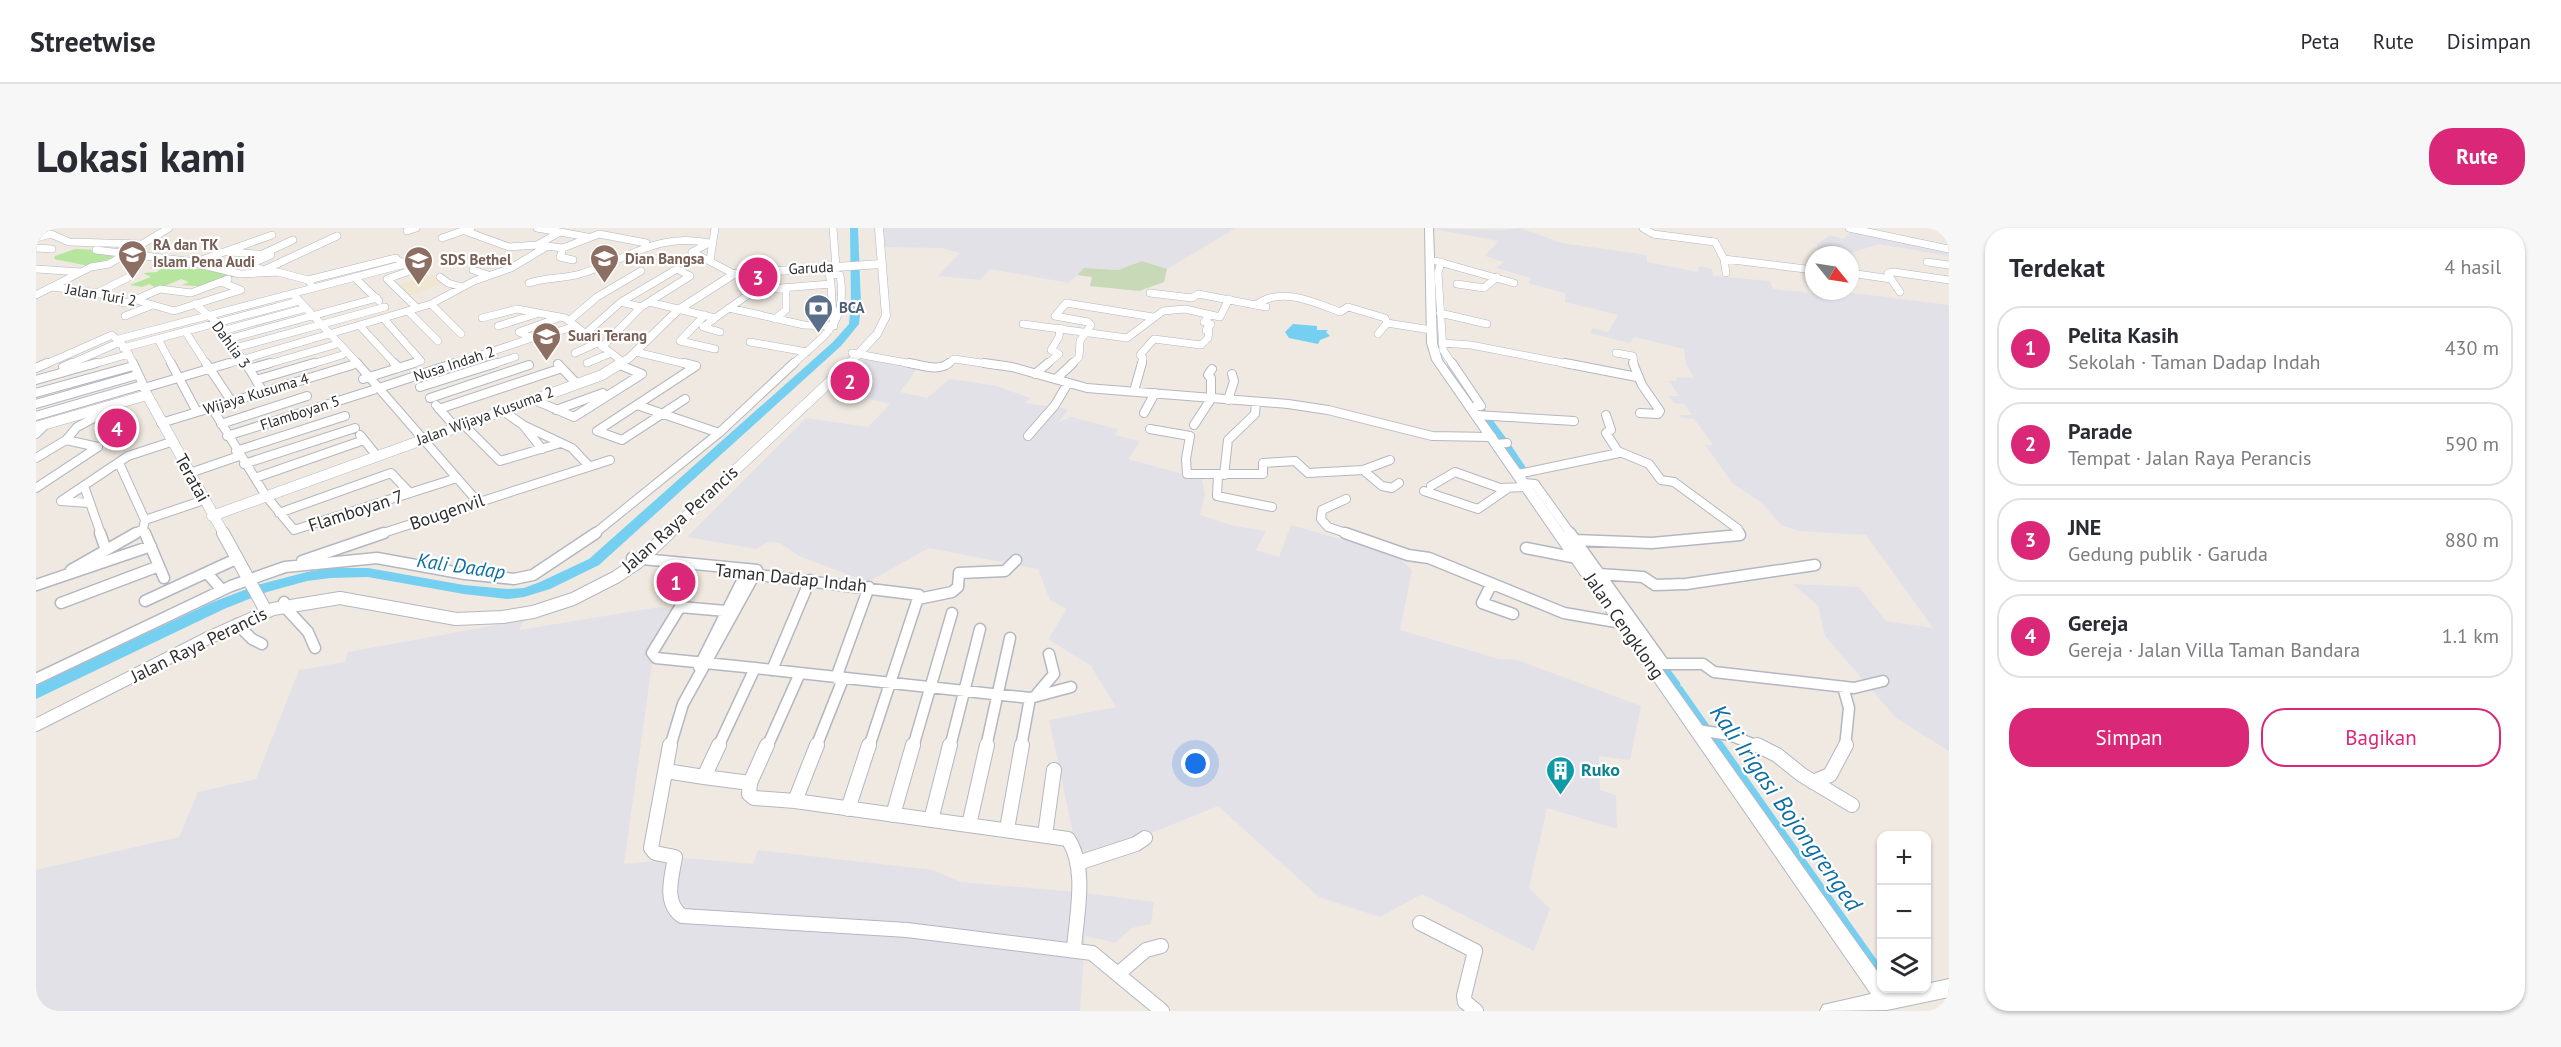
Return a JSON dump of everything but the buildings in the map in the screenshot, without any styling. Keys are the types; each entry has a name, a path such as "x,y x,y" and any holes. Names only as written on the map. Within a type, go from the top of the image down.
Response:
{"main road":[{"name":"Jalan Cengklong","path":"1429,228 1436,261 1436,300 1431,330 1433,351 1437,360 1478,411 1525,482 1553,516 1622,623 1658,664 1887,1001"},
{"path":"1830,1011 1949,988"}],"street":[{"path":"36,295 81,272 109,264 169,228"},
{"path":"407,231 416,228"},
{"path":"537,228 587,237"},
{"path":"710,260 715,228"},
{"path":"831,273 833,228"},
{"name":"Jalan Raya Perancis","path":"36,718 264,607 340,598 456,619 503,617 533,612 573,599 616,577 855,353 874,328 880,315 882,302 875,264 877,228"},
{"path":"1643,228 1653,234 1715,242 1724,259 1726,273"},
{"path":"1849,228 1949,249"},
{"path":"442,238 468,229 509,247 542,244 563,248 598,234 646,243"},
{"path":"685,236 694,231"},
{"path":"36,416 144,389 409,312 431,304 488,275 504,271 560,232"},
{"path":"36,238 51,234 69,242 142,244"},
{"path":"195,263 273,235"},
{"path":"135,300 160,289 190,294 240,274 264,270 337,236"},
{"path":"529,283 547,277 584,273 646,243 665,237 685,236 709,243 692,252 734,274"},
{"path":"247,238 263,240"},
{"path":"230,252 248,256 266,253 293,240"},
{"path":"36,248 52,249"},
{"path":"563,248 560,257 573,260"},
{"path":"96,250 195,263 240,274"},
{"path":"266,253 271,255 249,265 308,280 395,257 412,270 387,279"},
{"path":"1724,259 1805,269"},
{"path":"1436,261 1514,283"},
{"path":"1927,262 1949,265"},
{"path":"36,380 122,345 210,315 405,264"},
{"name":"Garuda","path":"734,274 773,270 831,273 848,266 875,264"},
{"path":"36,269 81,272"},
{"path":"474,270 488,275"},
{"path":"575,353 600,345 645,305 690,276 673,270 623,300 585,334"},
{"path":"773,270 773,289"},
{"path":"561,317 519,331 532,338 538,338 572,323 604,293 641,271"},
{"path":"378,272 417,308"},
{"path":"36,679 222,590 285,567 378,558 465,574 523,579 533,575 593,535 719,433 807,352 831,326 841,309 840,274 831,273 786,288 753,290 703,327 720,332"},
{"path":"1900,292 1888,273 1949,280"},
{"name":"Jalan Wijaya Kusuma 2","path":"212,516 594,378 622,363 680,310 734,274"},
{"path":"1859,274 1891,279"},
{"path":"354,277 394,316"},
{"path":"440,277 448,283 462,287"},
{"path":"1457,285 1484,288 1497,277"},
{"path":"97,293 129,278"},
{"path":"308,280 315,288"},
{"name":"Jalan Turi 2","path":"52,287 97,293 124,303 135,300 150,306 176,311 241,290 221,282"},
{"path":"774,319 786,310 786,288"},
{"path":"604,293 645,305 715,318"},
{"path":"1150,293 1192,298 1198,294 1266,307"},
{"path":"293,294 474,502"},
{"path":"1256,305 1260,300 1275,295 1340,312 1350,308 1385,318 1387,323"},
{"path":"228,339 377,298"},
{"path":"1023,324 1129,338 1163,311 1190,306 1221,317 1229,299"},
{"path":"1436,300 1440,313 1442,343 1448,359 1478,411 1574,421"},
{"path":"36,380 122,345 158,339 299,301"},
{"path":"1035,374 1059,354 1051,350 1059,337 1056,316 1067,303 1153,317"},
{"name":"Dahlia 3","path":"195,304 206,309 243,359 263,392"},
{"path":"431,304 461,334"},
{"name":"Jalan Turi 2","path":"125,316 150,306"},
{"path":"235,348 385,307"},
{"path":"222,331 306,308"},
{"path":"729,308 774,319 831,326"},
{"path":"482,318 514,309 561,317 572,323 622,363 642,374 574,417 532,399"},
{"path":"409,312 438,341"},
{"path":"498,326 539,313"},
{"path":"1440,313 1487,324"},
{"path":"705,315 680,342 715,349"},
{"path":"1134,391 1143,358 1140,355 1149,342 1154,339 1167,339 1167,342 1179,344 1183,340 1202,345 1208,338 1209,330 1206,330 1211,324 1204,322 1210,315"},
{"path":"1056,316 1088,322 1091,325 1080,341 1079,357 1056,380"},
{"path":"366,378 421,360 384,319"},
{"path":"1387,323 1431,330"},
{"path":"1378,334 1387,323"},
{"path":"360,326 399,368"},
{"path":"185,332 232,402"},
{"path":"328,334 342,355 366,378"},
{"path":"36,368 108,335 122,345"},
{"path":"158,339 197,412"},
{"name":"Nusa Indah 2","path":"376,389 529,339"},
{"path":"750,342 807,352"},
{"path":"1442,343 1471,345 1637,377"},
{"name":"Teratai","path":"122,345 171,442 190,472 212,516 264,607"},
{"path":"249,369 334,345"},
{"path":"636,352 696,366 597,431 621,441 685,399"},
{"path":"587,363 611,353"},
{"path":"855,353 941,369 950,361 958,359 1012,368 1087,388 1328,410 1432,436 1499,441"},
{"path":"1616,353 1634,356 1633,365 1637,377 1660,411 1658,414 1640,413"},
{"path":"255,380 342,355"},
{"path":"420,387 515,357"},
{"name":"Wijaya Kusuma 4","path":"161,423 352,365"},
{"path":"430,398 529,365"},
{"path":"36,393 133,366"},
{"path":"439,409 560,366 576,383"},
{"path":"1194,425 1211,399 1211,378 1208,374 1212,369"},
{"path":"1228,400 1234,381 1232,374"},
{"path":"36,404 137,375"},
{"path":"412,377 439,409 498,460 561,443"},
{"path":"297,382 316,408"},
{"path":"1028,436 1055,405 1068,382"},
{"path":"556,410 620,387"},
{"path":"36,458 66,440 77,427 144,389"},
{"name":"Flamboyan 5","path":"227,436 376,389"},
{"path":"1144,412 1155,393"},
{"path":"221,424 307,396"},
{"path":"36,434 41,426 121,402"},
{"path":"335,402 377,456"},
{"path":"1256,402 1255,414 1228,440 1217,496 1272,507"},
{"path":"636,405 719,433"},
{"name":"Flamboyan 7","path":"212,408 240,457 292,529 298,530 454,479"},
{"path":"502,410 523,425 573,448 589,466"},
{"path":"1526,548 1576,549 1740,535 1738,529 1674,482 1661,480 1649,464 1620,452 1606,433 1611,430 1606,415"},
{"path":"240,457 345,416"},
{"path":"695,425 705,419"},
{"path":"523,425 542,449"},
{"path":"190,472 355,428"},
{"path":"1150,429 1190,436 1186,459 1188,474 1263,474 1263,463 1295,460 1308,473 1363,470 1390,460"},
{"path":"36,488 98,447 66,440"},
{"path":"255,478 364,440"},
{"path":"89,503 61,501 128,456 171,442"},
{"path":"1507,489 1455,472 1427,489 1478,509 1486,506 1507,489 1620,452"},
{"name":"Bougenvil","path":"285,567 474,502 610,460"},
{"path":"118,463 164,578"},
{"path":"1363,470 1384,487 1392,488 1399,483"},
{"path":"279,513 391,473 410,493"},
{"path":"84,486 106,550"},
{"path":"1346,499 1322,510 1321,519 1328,527 1405,554 1429,558 1564,613 1622,623"},
{"path":"61,577 144,524 204,500"},
{"path":"36,585 151,546"},
{"path":"1576,549 1599,574 1658,664 1703,664 1714,672 1843,687 1860,688 1883,681"},
{"path":"145,601 236,559"},
{"name":"Taman Dadap Indah","path":"634,560 869,587 919,597"},
{"path":"848,809 919,597 952,592 958,587 959,573 1005,571 1016,560"},
{"path":"1599,574 1642,577 1655,585 1686,584 1728,580 1815,565"},
{"path":"61,603 159,566"},
{"path":"751,572 726,611 671,736 651,850 675,856 670,904 678,914 907,930 1096,954 1162,1011"},
{"path":"702,666 751,572"},
{"path":"207,573 222,590"},
{"path":"772,670 810,580"},
{"path":"1491,585 1482,603 1513,614"},
{"path":"795,801 840,678 869,587"},
{"path":"284,604 308,632 315,648"},
{"path":"726,611 681,606 652,653 656,658 702,666 755,668 998,695 1033,696 1071,687"},
{"name":"Jalan Raya Perancis","path":"36,724 237,624 264,607"},
{"path":"893,815 952,613"},
{"path":"237,624 252,639 262,644"},
{"path":"931,819 980,629"},
{"path":"969,825 1011,638"},
{"path":"1007,830 1033,696 1053,677 1049,654"},
{"path":"704,777 755,668"},
{"path":"800,673 750,783 749,794 754,798 795,801 1068,839 1072,843 1078,863 1074,950"},
{"path":"1813,782 1828,777 1837,765 1850,725 1851,705 1843,687"},
{"path":"1704,731 1753,743 1777,755 1813,782 1852,805"},
{"path":"1045,835 1054,770"},
{"path":"666,771 750,783"},
{"path":"1078,863 1136,844 1145,838"},
{"path":"1420,923 1475,951 1464,996 1465,1002 1476,1011"},
{"path":"1119,973 1146,950 1161,946"}],"shaded area":[{"path":"881,228 1236,228 1167,269 1142,261 1118,270 1084,268 1069,283 990,269 980,280 938,276 960,253 942,248 882,247"},
{"path":"1429,228 1504,230 1520,228 1562,243 1647,255 1647,262 1698,272 1699,266 1712,269 1713,276 1770,281 1773,289 1805,292 1805,300 1859,300 1859,294 1949,305 1949,751 1896,718 1825,636 1818,606 1793,584 1859,587 1886,621 1933,628 1866,535 1799,531 1781,525 1762,503 1733,484 1705,445 1713,445 1694,419 1681,418 1679,415 1692,415 1684,404 1674,403 1668,396 1679,396 1669,381 1677,381 1676,377 1694,378 1686,364 1684,349 1634,337 1630,343 1590,333 1593,328 1608,332 1618,315 1565,302 1565,293 1528,283 1531,278 1496,268 1504,262 1485,256 1498,241"},
{"path":"1854,229 1949,249 1949,256 1879,244 1859,250 1859,246 1818,246 1817,244 1830,235 1843,239"},
{"name":"SDS Bethel","path":"432,274 445,282 410,296 398,285"},
{"path":"867,357 919,366 900,392 927,398 950,379 997,386 1030,398 1026,403 1068,409 1059,422 1071,417 1118,429 1115,435 1140,441 1128,459 1202,479 1205,494 1200,515 1234,526 1266,531 1256,550 1279,557 1291,525 1396,555 1412,570 1400,630 1499,659 1517,660 1641,706 1630,760 1599,756 1600,790 1616,795 1617,829 1547,808 1529,888 1550,909 1534,951 1422,894 1380,917 1319,897 1218,806 1129,842 1078,857 1049,720 1116,707 1091,666 1048,639 1067,609 1050,600 1038,569 929,548 868,582 799,556 780,543 768,542 756,549 687,537 806,418 868,427 890,404 832,390"},
{"path":"660,567 705,573 692,595 648,591"},
{"path":"660,607 674,611 656,635 624,864 687,858 753,864 758,850 933,870 961,882 1077,892 1154,902 1151,924 1132,928 1115,943 1085,936 1080,1011 36,1011 36,870 179,837 198,792 256,779 299,670 345,662 348,652 524,620 519,630"}],"green space":[{"path":"75,249 98,250 120,255 89,266 54,259 55,256"},
{"path":"166,261 190,267 188,269 206,269 238,275 209,287 182,285 189,282 181,279 158,289 149,284 142,287 130,285 151,277 143,273 157,272 161,268 150,268"},
{"path":"1142,261 1167,269 1164,282 1139,291 1090,286 1092,277 1077,275 1084,268 1118,270"}],"water":[{"path":"1293,324 1317,326 1317,330 1328,330 1326,332 1330,336 1320,340 1318,344 1289,338 1285,332"}],"waterway":[{"name":"Kali Dadap","path":"36,693 218,605 284,582 330,573 349,572 388,575 464,590 515,594 545,586 594,562 837,344 854,324 856,304 854,228"},
{"name":"Kali Irigasi Bojongrenged","path":"1482,412 1504,442"},
{"name":"Kali Irigasi Bojongrenged","path":"1506,445 1524,472"},
{"name":"Kali Irigasi Bojongrenged","path":"1658,661 1676,685"},
{"name":"Kali Irigasi Bojongrenged","path":"1679,690 1719,747"},
{"name":"Kali Irigasi Bojongrenged","path":"1718,745 1877,970"}],"place":[{"name":"JNE","path":"758,277"},
{"name":"RA dan TK Islam Pena Audi","path":"132,280"},
{"name":"Dian Bangsa","path":"604,284"},
{"name":"SDS Bethel","path":"419,286"},
{"name":"BCA","path":"818,334"},
{"name":"Suari Terang","path":"547,362"},
{"name":"Parade","path":"850,381"},
{"name":"Gereja","path":"117,428"},
{"name":"Pelita Kasih","path":"676,582"},
{"name":"Ruko","path":"1560,796"}]}
